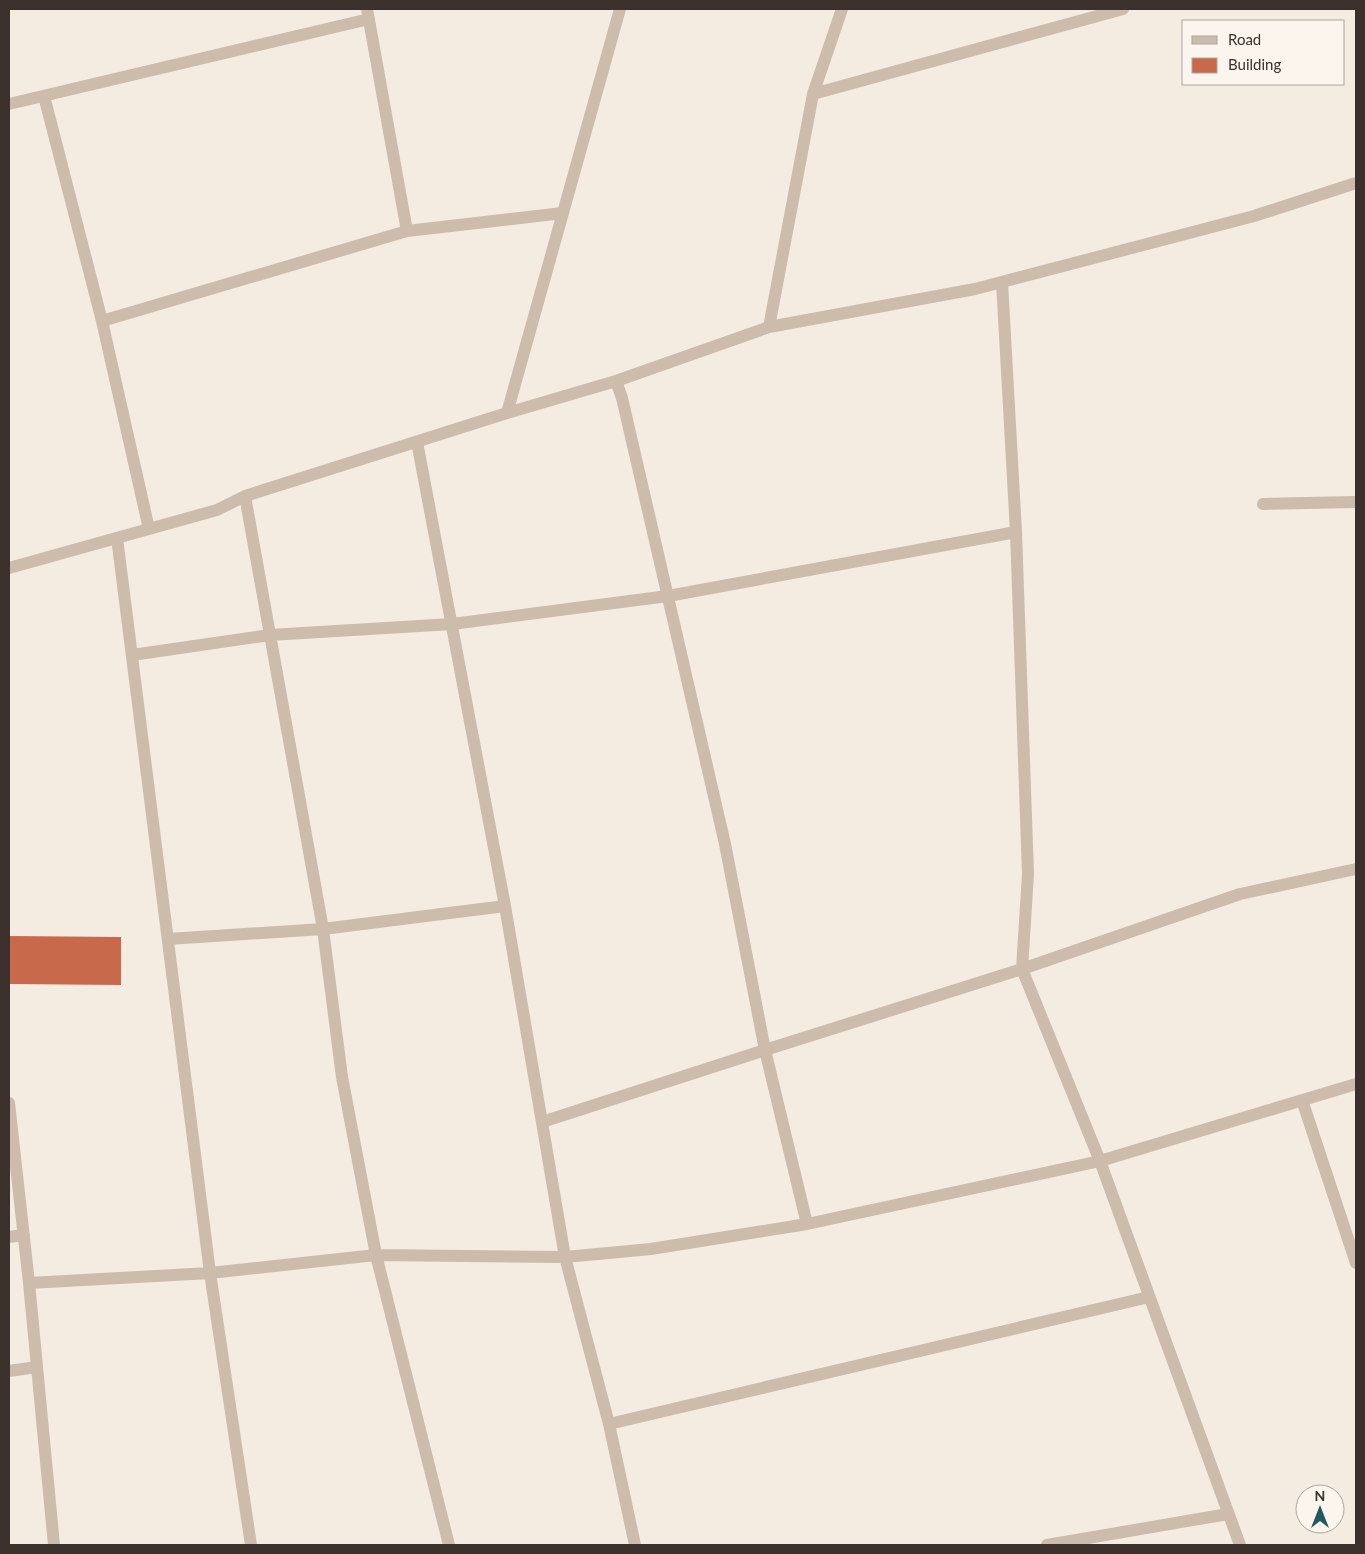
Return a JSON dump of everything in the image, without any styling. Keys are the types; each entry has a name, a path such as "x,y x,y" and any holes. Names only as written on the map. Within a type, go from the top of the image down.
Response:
{"street":[{"path":"507,414 620,9"},
{"path":"769,328 813,94 842,9"},
{"path":"813,94 1123,9"},
{"path":"9,104 368,14 408,231"},
{"path":"44,96 102,322 150,529"},
{"path":"9,568 217,510 246,496 616,381 769,328 976,289 1254,216 1356,183"},
{"path":"102,322 408,231 563,213"},
{"path":"1002,282 1016,532 1028,874 1022,970 1100,1161 1240,1545"},
{"path":"616,381 622,398 725,844 765,1050 807,1224"},
{"path":"417,442 504,906 565,1257 609,1424 635,1545"},
{"path":"246,496 322,929 342,1077 376,1255 449,1545"},
{"path":"1263,504 1356,502"},
{"path":"132,655 270,635 452,624 668,596 1016,532"},
{"path":"117,538 210,1273 251,1545"},
{"path":"542,1122 1022,970 1240,894 1356,869"},
{"path":"168,939 322,929 504,906"},
{"path":"29,1283 210,1273 376,1255 565,1257 651,1249 807,1224 1100,1161 1356,1084"},
{"path":"1302,1100 1356,1263"},
{"path":"9,1102 29,1283 54,1545"},
{"path":"9,1237 24,1235"},
{"path":"609,1424 1149,1297"},
{"path":"9,1371 37,1367"},
{"path":"1047,1545 1228,1514"}],"building":[{"path":"9,936 121,937 121,985 9,984"}]}
